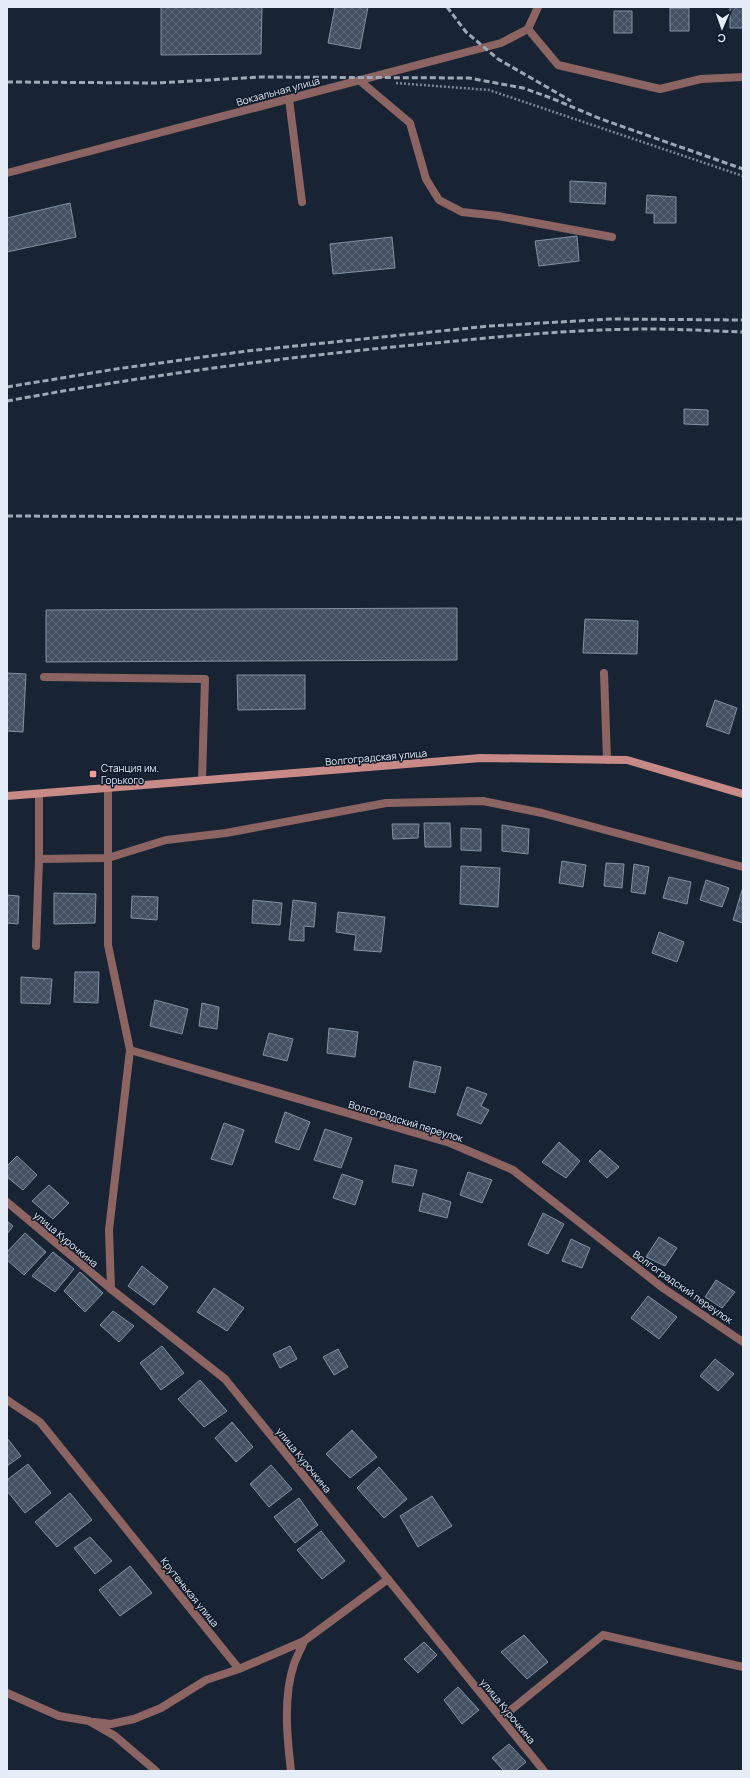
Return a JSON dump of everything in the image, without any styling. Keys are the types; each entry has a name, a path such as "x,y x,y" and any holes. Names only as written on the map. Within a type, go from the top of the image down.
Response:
{"main road":[{"name":"Волгоградская улица","path":"7,796 481,758 627,760 743,794"}],"street":[{"path":"538,7 528,29 558,65 660,89 701,79 743,77"},
{"name":"Вокзальная улица","path":"7,173 501,43 528,29"},
{"path":"360,80 410,123 426,179 439,200 462,212 498,216 612,237"},
{"path":"289,99 302,202"},
{"path":"604,673 607,760"},
{"path":"44,678 205,679 202,780"},
{"path":"108,788 108,945 130,1050 109,1230 111,1289"},
{"path":"36,946 39,859 39,794"},
{"path":"39,859 108,858 166,840 226,833 386,803 483,801 542,813 743,867"},
{"name":"Волгоградский переулок","path":"130,1050 450,1143 513,1170 663,1288 743,1342"},
{"name":"улица Курочкина","path":"7,1202 111,1289 225,1379 544,1771"},
{"name":"Крутенькая улица","path":"7,1400 40,1422 239,1669"},
{"path":"7,1693 59,1716 111,1724 134,1719 161,1708 206,1680 239,1669 304,1641 388,1579"},
{"path":"501,1718 603,1634 743,1667"},
{"path":"291,1771 288,1725 289,1691 294,1664 304,1641"},
{"path":"90,1721 115,1736 156,1771"}],"path":[{"path":"390,83 489,90 743,176"}],"building":[{"path":"161,7 262,7 261,54 161,55"},
{"path":"335,7 368,7 360,49 328,43"},
{"path":"730,7 743,7 743,28 730,28"},
{"path":"670,8 689,8 689,31 670,31"},
{"path":"614,11 632,11 632,33 614,33"},
{"path":"570,181 606,183 605,204 570,202"},
{"path":"647,195 676,197 676,223 654,223 654,213 646,213"},
{"path":"70,203 76,237 7,252 7,218"},
{"path":"577,236 579,261 539,266 535,241"},
{"path":"392,237 395,268 333,274 330,244"},
{"path":"684,409 708,410 708,425 684,424"},
{"path":"457,608 457,660 46,662 46,610"},
{"path":"585,619 638,621 637,654 583,653"},
{"path":"7,673 26,674 23,732 7,731"},
{"path":"237,675 305,675 305,709 238,710"},
{"path":"715,700 737,708 729,734 706,726"},
{"path":"424,823 450,823 451,847 425,847"},
{"path":"392,824 419,824 418,838 393,839"},
{"path":"502,825 529,829 528,854 502,851"},
{"path":"461,828 481,829 481,851 461,850"},
{"path":"562,861 586,865 583,887 559,883"},
{"path":"606,863 624,864 622,888 604,886"},
{"path":"634,864 649,867 645,894 631,892"},
{"path":"461,866 500,868 498,907 460,904"},
{"path":"669,877 691,882 687,904 663,898"},
{"path":"706,880 729,888 722,907 700,900"},
{"path":"743,887 743,923 733,920"},
{"path":"54,893 96,894 95,923 54,924"},
{"path":"7,895 19,896 18,924 7,923"},
{"path":"132,896 158,897 157,920 131,918"},
{"path":"253,900 282,903 280,925 252,923"},
{"path":"293,900 316,903 314,927 304,926 304,941 289,940"},
{"path":"338,912 385,917 381,952 354,950 356,935 336,932"},
{"path":"659,932 684,942 677,962 652,953"},
{"path":"75,972 99,972 98,1003 74,1002"},
{"path":"21,977 52,979 50,1004 21,1003"},
{"path":"155,1000 188,1009 182,1034 150,1026"},
{"path":"202,1003 219,1007 217,1029 199,1026"},
{"path":"329,1028 358,1032 355,1057 327,1053"},
{"path":"269,1033 293,1039 287,1061 263,1055"},
{"path":"414,1061 441,1067 435,1093 409,1087"},
{"path":"467,1087 487,1094 481,1106 489,1110 481,1124 457,1115"},
{"path":"285,1112 310,1122 299,1150 275,1142"},
{"path":"224,1123 244,1130 232,1165 211,1159"},
{"path":"325,1129 352,1138 341,1168 314,1160"},
{"path":"559,1142 580,1161 566,1178 542,1162"},
{"path":"600,1150 619,1167 607,1178 589,1161"},
{"path":"17,1156 37,1175 23,1190 7,1177 7,1166"},
{"path":"395,1165 417,1170 413,1186 392,1182"},
{"path":"468,1172 492,1180 482,1203 460,1195"},
{"path":"342,1174 363,1181 355,1205 333,1198"},
{"path":"49,1185 69,1203 53,1219 32,1201"},
{"path":"423,1193 451,1202 447,1218 419,1211"},
{"path":"543,1213 564,1224 548,1254 528,1245"},
{"path":"7,1221 13,1226 7,1234"},
{"path":"25,1233 46,1252 24,1275 7,1260 7,1252"},
{"path":"659,1237 677,1248 665,1266 646,1257"},
{"path":"571,1239 590,1248 582,1268 562,1261"},
{"path":"53,1252 74,1269 55,1292 32,1276"},
{"path":"142,1266 168,1287 154,1305 128,1286"},
{"path":"80,1272 103,1293 85,1312 64,1291"},
{"path":"716,1280 735,1292 722,1308 705,1297"},
{"path":"214,1288 244,1308 227,1331 197,1312"},
{"path":"648,1296 677,1317 659,1339 631,1318"},
{"path":"113,1311 134,1326 119,1342 100,1325"},
{"path":"162,1346 184,1373 161,1390 140,1363"},
{"path":"290,1346 297,1359 280,1368 273,1354"},
{"path":"338,1349 348,1367 334,1375 323,1357"},
{"path":"715,1359 734,1374 718,1391 700,1376"},
{"path":"200,1380 227,1411 204,1427 178,1399"},
{"path":"232,1422 253,1447 236,1462 215,1438"},
{"path":"352,1430 377,1457 350,1478 326,1454"},
{"path":"7,1438 21,1456 7,1466"},
{"path":"28,1464 51,1493 25,1513 7,1491 7,1480"},
{"path":"271,1465 292,1489 269,1507 250,1484"},
{"path":"379,1467 407,1499 384,1518 357,1488"},
{"path":"70,1493 92,1520 57,1547 35,1522"},
{"path":"432,1496 452,1526 418,1547 400,1516"},
{"path":"299,1498 318,1525 295,1543 274,1517"},
{"path":"321,1531 345,1561 322,1579 297,1550"},
{"path":"90,1537 112,1561 95,1574 74,1548"},
{"path":"130,1566 152,1593 120,1616 99,1590"},
{"path":"524,1635 548,1662 527,1679 501,1652"},
{"path":"424,1642 437,1655 418,1673 404,1659"},
{"path":"458,1687 479,1710 462,1724 444,1700"},
{"path":"509,1744 526,1762 515,1771 504,1771 492,1758"}],"railway":[{"path":"447,7 466,32 498,59 571,101"},
{"path":"7,82 157,83 261,77 469,78 523,88 601,119 743,169"},
{"path":"7,387 116,369 247,351 489,326 612,319 743,320"},
{"path":"7,401 220,367 381,348 542,333 623,329 673,329 743,332"},
{"path":"7,516 743,519"}],"place":[{"name":"Станция им. Горького","path":"93,774"}]}
